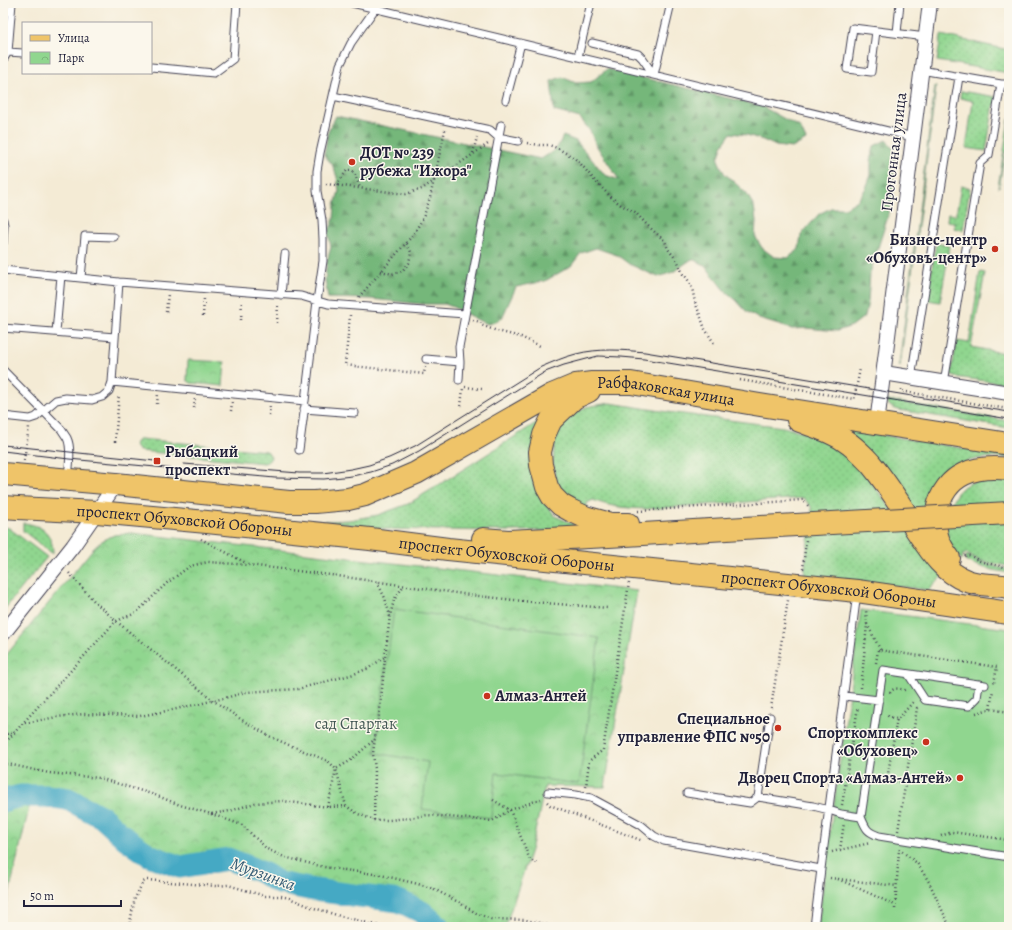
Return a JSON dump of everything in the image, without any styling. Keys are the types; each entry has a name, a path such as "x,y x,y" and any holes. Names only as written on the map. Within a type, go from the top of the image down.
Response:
{"main road":[{"name":"Рабфаковская улица","path":"348,499 366,496 416,473 552,396 576,385 592,383 631,383 1009,444"},
{"path":"631,383 588,391 574,398 551,420 544,435 540,452 541,465 547,487 552,496 561,505 585,517 611,524 673,523 705,530"},
{"path":"760,405 830,432 854,448 870,463 886,484 934,557 951,573 967,581 984,585 1006,580"},
{"path":"1006,580 964,569 952,562 943,551 936,536 935,520 940,498 948,486 958,477 977,469 1009,469"},
{"name":"проспект Обуховской Обороны","path":"3,474 68,479 289,502 315,502 348,499"},
{"name":"проспект Обуховской Обороны","path":"3,507 97,512 370,539 1009,613"},
{"path":"370,539 449,536 508,540 609,536 1009,513"}],"street":[{"name":"Прогонная улица","path":"877,423 930,3"},
{"path":"884,373 1009,393"},
{"path":"3,634 59,565 116,484"}],"lane":[{"path":"3,60 8,52 12,3"},
{"path":"152,67 214,73 233,60 237,3"},
{"path":"352,3 913,137"},
{"path":"578,57 591,3"},
{"path":"654,75 671,3"},
{"path":"896,33 900,3"},
{"path":"299,450 323,261 322,220 317,191 317,171 320,153 340,65 351,43 375,9"},
{"path":"876,31 871,72 847,70 853,28 926,37"},
{"path":"506,100 520,43"},
{"path":"592,43 638,54 654,75"},
{"path":"8,52 22,53"},
{"path":"921,70 1006,84 989,155 980,163 944,383"},
{"path":"912,378 959,76"},
{"path":"332,96 479,127 490,130 498,137 518,141"},
{"path":"459,380 459,347 464,316 501,124"},
{"path":"3,220 3,242"},
{"path":"81,278 85,236 114,237"},
{"path":"280,295 285,254"},
{"path":"3,270 119,282 301,296 328,304 464,316"},
{"path":"56,332 61,276"},
{"path":"3,416 30,419 36,417 56,400 66,398 92,400 102,398 109,391 116,382 115,337 119,282"},
{"path":"3,328 115,337"},
{"path":"426,359 460,362"},
{"path":"3,370 61,429 67,438 70,453 68,479"},
{"path":"116,382 305,401"},
{"path":"304,409 355,414"},
{"path":"814,927 844,696 861,597"},
{"path":"908,674 925,700 969,706 977,698 982,684 883,670 862,817 865,827 870,833 879,836 1009,857"},
{"path":"844,696 879,700"},
{"path":"687,793 750,803 758,797 770,717"},
{"path":"548,792 591,798 641,825 654,836 664,841 821,869"},
{"path":"758,797 862,817"}],"path":[{"path":"426,359 424,374 345,365 351,306 413,235 423,218 430,198 447,120"},
{"path":"473,154 479,127"},
{"path":"317,183 406,194 422,189 498,137"},
{"path":"518,141 539,145 549,145 564,151 580,163 611,197 621,205 635,212 665,241 668,249 678,262 683,274 687,278 692,288 695,302 705,329 714,343"},
{"path":"336,186 347,170 350,170 354,172 360,189"},
{"path":"382,271 392,274 402,271 409,263 411,252 406,242"},
{"path":"166,312 168,286"},
{"path":"203,316 205,288"},
{"path":"241,320 243,292"},
{"path":"277,323 280,295"},
{"path":"464,316 480,322 481,325 496,331 521,337 540,346"},
{"path":"740,380 854,399 860,369"},
{"path":"459,380 464,380 461,406"},
{"path":"115,442 116,382"},
{"path":"463,387 482,389"},
{"path":"23,466 30,419"},
{"path":"200,539 248,565"},
{"path":"964,560 964,557 968,554 978,560 990,564 1006,580"},
{"path":"3,745 116,621 136,613 167,583 190,566 208,562 248,565 532,602 608,608"},
{"path":"69,573 95,602 116,621 214,701 269,736 328,761 336,769 346,806"},
{"path":"586,787 590,760 603,750 630,579"},
{"path":"377,582 385,598 390,616"},
{"path":"374,820 375,739 380,710 390,616 394,600 404,585"},
{"path":"861,597 867,624 881,651"},
{"path":"770,717 787,608"},
{"path":"840,850 844,820 841,814 860,697 867,624"},
{"path":"24,723 84,714 140,716 229,698 245,692 298,689 354,674 369,668 385,657"},
{"path":"888,699 892,689 896,688 911,691"},
{"path":"823,856 840,850 876,842 884,829 898,831 917,708 913,696"},
{"path":"887,780 896,721 914,700"},
{"path":"917,708 924,709"},
{"path":"970,714 990,709 1009,712"},
{"path":"886,712 886,715 889,717 896,718 896,721"},
{"path":"3,735 16,732"},
{"path":"328,807 336,769 350,761 375,739"},
{"path":"3,763 49,772 99,778 155,795 180,805 242,825 267,849 284,857 324,867 381,875 418,884 434,889 476,913 491,919 526,920 554,927"},
{"path":"876,782 877,779 879,779 906,783"},
{"path":"576,795 582,785 592,790"},
{"path":"211,814 255,803 283,801 328,807 346,806 358,814 374,820 396,820 428,815 492,821 510,810 543,798 548,792"},
{"path":"493,800 510,810 530,860 537,863"},
{"path":"938,837 952,832 1009,840"},
{"path":"897,839 896,845 899,850 917,863 929,882 950,927"},
{"path":"895,909 899,850"},
{"path":"835,878 895,905"},
{"path":"129,927 135,898 144,882 147,880 216,886 228,885 265,896 281,896 289,898 340,916 384,927"}],"green space":[{"path":"941,35 1009,50 1009,73 937,61"},
{"path":"607,69 761,106 800,127 806,140 792,148 776,146 747,135 731,133 722,146 718,160 724,173 746,193 754,206 756,221 755,236 762,248 774,257 788,258 799,249 801,235 819,214 831,208 845,208 858,200 866,188 871,175 871,161 874,146 886,140 895,151 893,197 870,273 868,302 865,316 852,326 837,331 806,328 792,329 759,319 746,311 723,289 705,265 692,259 673,272 658,277 629,264 617,255 596,248 581,253 571,266 545,281 516,287 502,318 488,324 445,304 422,304 371,299 328,298 325,280 327,261 331,247 328,233 334,219 335,205 339,191 337,177 332,164 324,155 328,132 336,116 541,159 557,148 563,136 576,141 605,175 619,180 596,145 590,131 580,118 554,111 551,81 562,77 576,83 591,82"},
{"path":"935,86 936,87 900,366 899,365"},
{"path":"961,91 997,97 996,104 994,104 986,151 966,148 973,101 960,98"},
{"path":"1009,119 1009,153 1005,152 999,188 998,187"},
{"path":"961,186 970,188 963,230 954,228 955,223 947,221 948,214 956,215"},
{"path":"936,243 950,246 940,302 927,300"},
{"path":"980,272 985,273 971,347 1009,354 1009,384 955,377 951,374 957,341 969,343"},
{"path":"188,360 225,362 223,386 191,383 187,380"},
{"path":"887,400 1009,421 1009,428 899,410 890,406"},
{"path":"610,403 783,427 805,432 850,454 942,576 929,590 804,575 812,508 804,498 645,509 612,506 593,500 587,503 587,508 566,498 555,478 553,462 555,441 562,426 570,417 586,407"},
{"path":"544,418 530,458 533,480 542,498 555,516 589,530 509,531 384,529 325,521 349,520 378,515 408,504"},
{"path":"846,429 1009,456 1009,458 999,457 977,459 956,466 947,472 939,479 931,492 924,524"},
{"path":"141,439 266,451 271,457 264,463 140,451 135,445 137,441"},
{"path":"988,479 1009,480 1009,566 979,560 967,553 963,555 962,560 953,551 946,540 947,513 957,493 970,483"},
{"path":"23,523 41,528 49,535 53,554 23,531"},
{"path":"3,527 9,528 47,557 3,611"},
{"name":"сад Спартак","path":"132,533 637,591 605,787 545,786 531,850 505,927 453,927 421,902 406,895 377,889 343,888 282,878 265,867 242,857 225,854 183,862 167,859 151,849 114,820 80,798 58,791 33,791 3,919 3,659 92,550 102,541 114,535"},
{"path":"966,556 988,565 1009,569 1009,573 976,565 965,560"},
{"name":"Алмаз-Антей","path":"394,609 599,638 579,784 496,773 491,818 422,809 428,762 375,753"},
{"name":"Спорткомплекс «Обуховец»","path":"861,610 1009,629 1009,927 818,927"}],"waterway":[{"name":"Мурзинка","path":"3,801 21,796 47,796 68,799 102,817 125,838 149,855 180,867 228,859 265,874 279,883 314,890 399,901 422,912 439,927"}],"tram line":[{"path":"184,464 299,473 323,473 369,465 415,446 541,367 572,355 602,350 645,352 1009,412"},
{"path":"3,451 69,459 275,478 324,479 352,476 392,465 419,451 545,372 564,365 598,356 644,359 1009,419"},
{"path":"3,445 155,461"}],"place":[{"name":"ДОТ № 239 рубежа \"Ижора\"","path":"352,162"},
{"name":"Бизнес-центр «Обуховъ-центр»","path":"995,249"},
{"name":"Рыбацкий проспект","path":"157,461"},
{"name":"Алмаз-Антей","path":"487,696"},
{"name":"Специальное управление ФПС №50","path":"778,728"},
{"name":"Спорткомплекс «Обуховец»","path":"926,742"},
{"name":"Дворец Спорта «Алмаз-Антей»","path":"960,778"}]}
